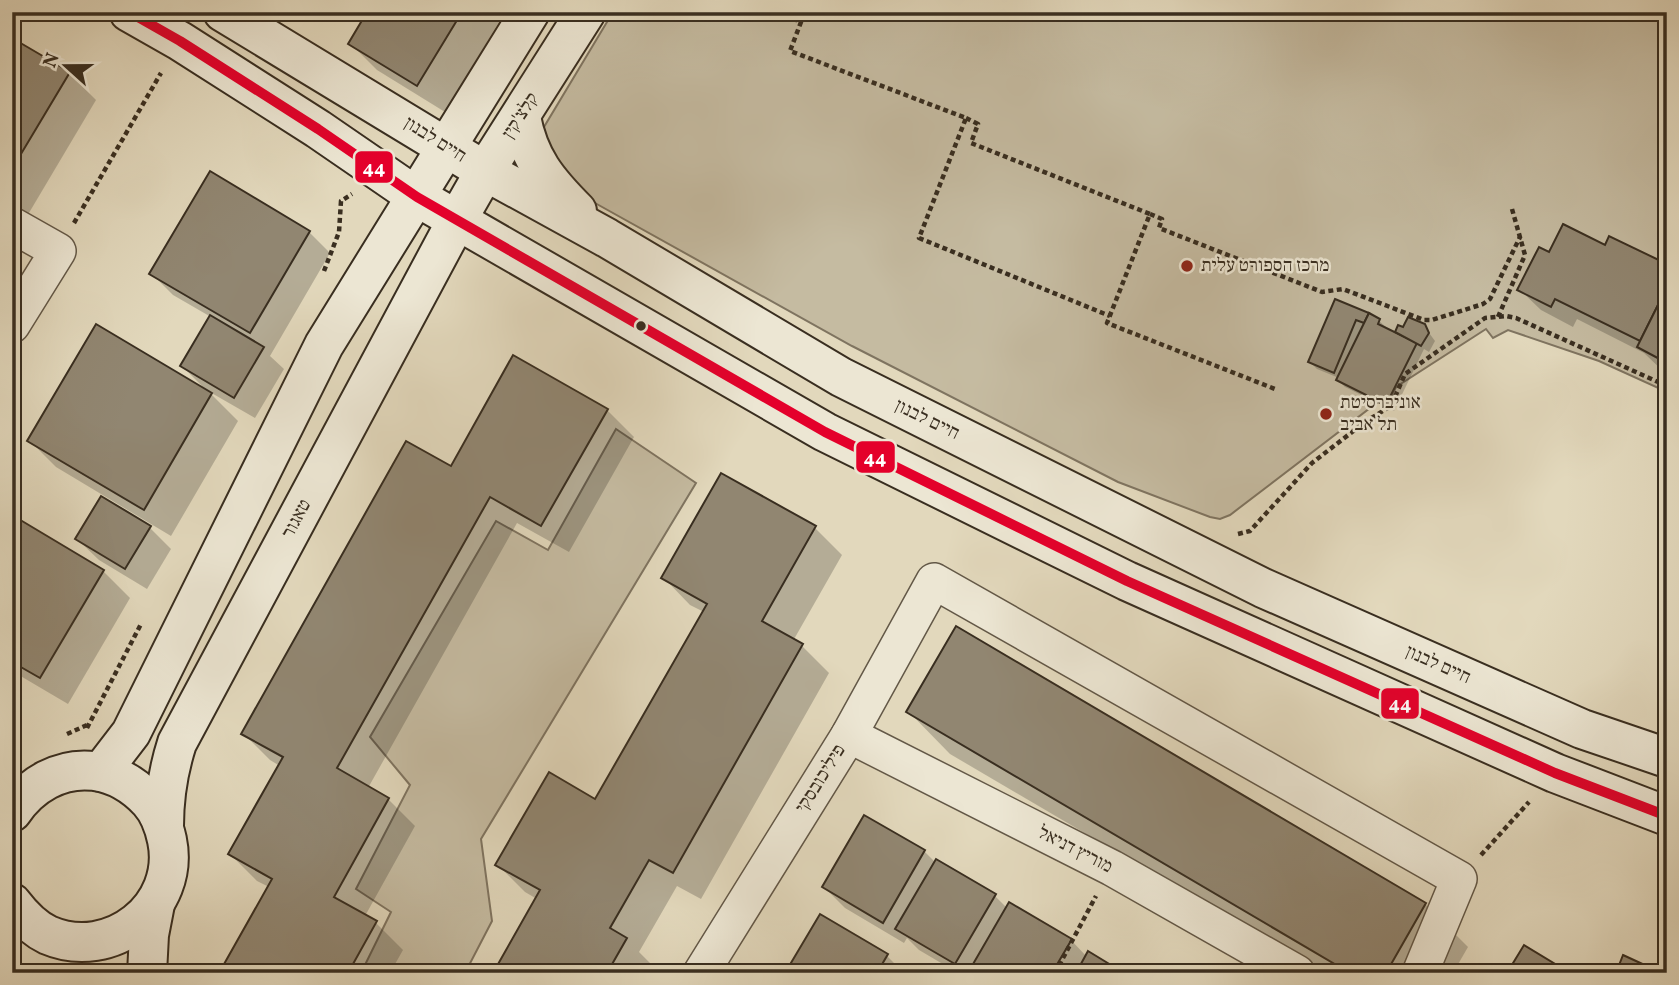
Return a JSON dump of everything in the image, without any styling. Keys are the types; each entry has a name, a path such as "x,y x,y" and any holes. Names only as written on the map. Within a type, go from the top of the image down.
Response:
{"main road":[{"path":"129,12 180,41 417,197 825,432 1127,581 1555,773 1667,816"},
{"name":"חיים לבנון","path":"223,12 485,171 607,238 841,377 1263,588 1582,729 1667,758"},
{"path":"101,772 131,733 324,345 530,12"},
{"name":"קלצ'קין","path":"457,220 586,12"},
{"path":"521,117 525,138 535,162 553,187 607,238"},
{"name":"טאגור","path":"164,826 168,770 177,743 457,220"},
{"path":"12,812 29,779 86,770 121,779 140,791 154,807 164,826 170,853 166,880 155,904 149,935 147,973"},
{"path":"12,903 25,920 77,957 96,942 119,935 139,922 155,904"}],"street":[{"path":"12,225 58,251 12,325"},
{"name":"פיליכובסקי","path":"701,973 849,735 934,581 1459,879"},
{"name":"מוריץ דניאל","path":"849,735 1112,868 1297,973"},
{"path":"1420,973 1459,879"}],"path":[{"path":"777,12 802,22 790,51 966,118 978,124 971,143 1162,219 1159,228 1322,292 1343,289 1424,320 1445,316 1483,304 1490,299 1520,237"},
{"path":"58,251 180,41"},
{"path":"966,118 919,238 1110,316"},
{"path":"1498,317 1525,255 1512,209"},
{"path":"1150,214 1107,323 1275,389"},
{"path":"1227,534 1250,531 1312,463 1364,422 1391,406 1405,374 1485,318 1516,318 1667,386"},
{"path":"1459,879 1555,773"},
{"path":"1055,973 1112,868"}],"shaded area":[{"name":"מרכז הספורט עלית","path":"613,12 1667,12 1667,392 1599,361 1508,330 1493,338 1486,329 1396,387 1387,406 1378,402 1230,515 1220,519 1210,517 1118,482 852,346 595,203 550,169 541,132"},
{"path":"616,429 696,483 481,839 492,921 465,973 361,973 391,912 356,889 410,785 370,737 496,521 548,550"}],"building":[{"path":"367,12 462,12 417,86 348,44"},
{"path":"12,38 70,72 12,169"},
{"path":"210,171 310,231 250,333 149,274"},
{"path":"1563,224 1605,245 1609,236 1667,264 1667,287 1640,341 1555,299 1551,307 1517,290 1539,247 1549,252"},
{"path":"1667,287 1667,363 1637,347"},
{"path":"1335,299 1369,313 1364,323 1356,320 1334,373 1308,362"},
{"path":"1369,313 1380,319 1378,324 1417,343 1386,405 1336,380"},
{"path":"210,315 264,347 234,398 180,366"},
{"path":"1408,317 1425,324 1429,333 1421,346 1395,332 1398,325 1403,327"},
{"path":"96,324 212,393 144,510 27,441"},
{"path":"513,355 608,409 541,526 490,497 337,768 389,798 334,897 377,921 348,973 219,973 272,879 228,854 283,757 241,734 406,441 451,466"},
{"path":"721,473 816,526 762,621 803,644 673,873 649,860 610,928 627,938 607,973 493,973 540,890 495,865 549,772 595,799 707,604 661,578"},
{"path":"101,496 151,526 125,569 75,539"},
{"path":"12,515 104,570 40,678 12,662"},
{"path":"956,626 1426,903 1386,973 1350,973 906,712"},
{"path":"864,815 925,850 883,923 822,887"},
{"path":"936,859 996,894 955,964 895,929"},
{"path":"1009,902 1072,939 1052,973 969,971"},
{"path":"820,914 888,954 877,973 785,973"},
{"path":"1524,945 1570,973 1507,973"},
{"path":"1088,951 1124,973 1076,973"},
{"path":"1623,955 1662,973 1616,973"}],"transit line":[{"name":"44","path":"129,12 180,41 318,129 417,197 825,432 1127,581 1555,773 1667,816"}],"place":[{"name":"מרכז הספורט עלית","path":"1187,266"},
{"name":"אוניברסיטת תל אביב","path":"1326,414"}]}
